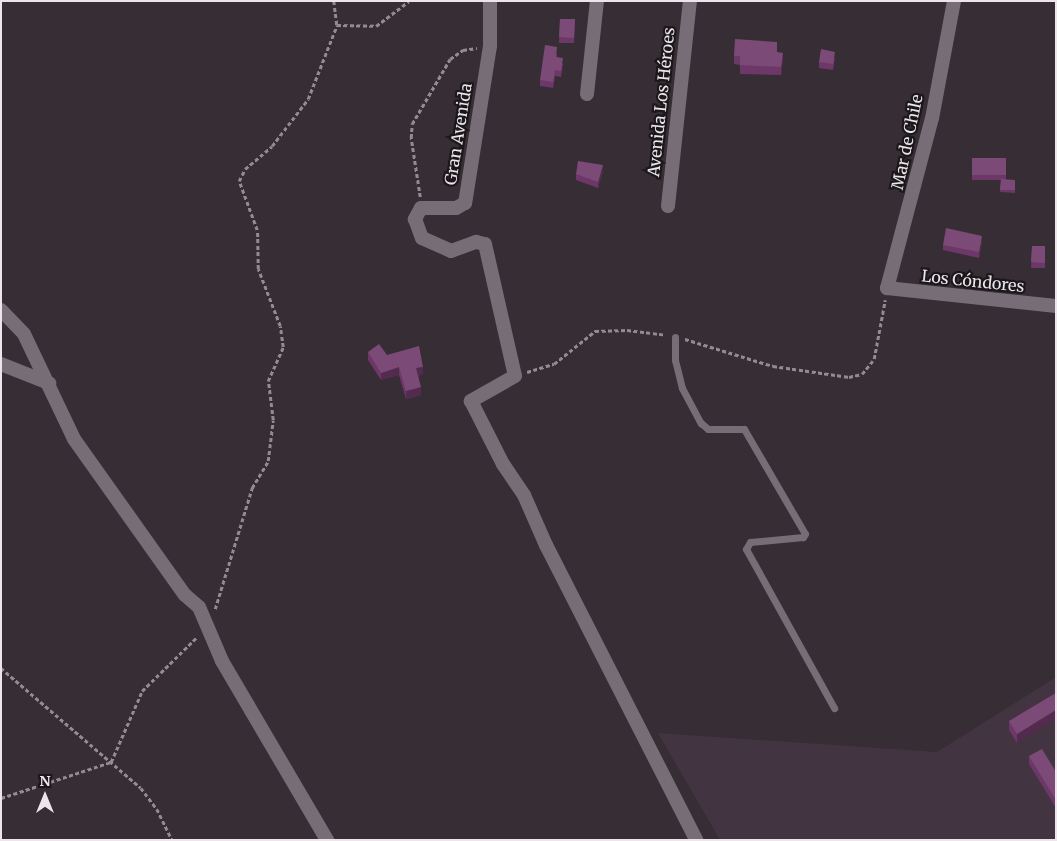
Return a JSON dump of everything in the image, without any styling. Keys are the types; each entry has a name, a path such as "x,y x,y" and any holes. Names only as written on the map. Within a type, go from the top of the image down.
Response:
{"street":[{"name":"Gran Avenida","path":"421,208 456,208 465,204 490,46 490,1"},
{"path":"588,94 597,1"},
{"name":"Avenida Los Héroes","path":"668,206 690,1"},
{"name":"Mar de Chile","path":"887,288 910,212 932,118 954,1"},
{"path":"421,208 415,219 422,238 451,251 476,242 485,244 515,376 471,401 502,464 524,495 546,545 696,840"},
{"name":"Los Cóndores","path":"887,288 1056,306"},
{"path":"1,310 24,334 74,439 185,595 199,607 208,632 277,758 327,840"},
{"path":"1,364 12,366 48,383"}],"lane":[{"path":"675,337 676,360 682,388 701,423 708,429 744,429 804,534 795,538 750,542 746,549 834,708"}],"path":[{"path":"1,798 111,762 142,691 192,639 208,632 252,488 268,460 273,420 268,381 283,347 280,326 258,269 257,230 239,181 245,169 272,146 308,99 337,25 334,1"},
{"path":"337,25 376,26 409,1"},
{"path":"421,208 411,138 412,124 450,59 463,50 490,46"},
{"path":"515,376 554,364 595,331 644,331 675,337 794,371 855,376 866,370 874,360 887,288"},
{"path":"1,668 141,788 157,809 172,840"}],"shaded area":[{"path":"1056,677 1056,840 720,840 658,733 937,752"}],"building":[{"path":"560,19 575,19 574,38 559,37"},
{"path":"735,39 777,42 777,52 783,53 781,67 740,65 740,56 734,56"},
{"path":"545,45 557,47 556,57 563,58 561,71 555,70 553,82 540,80"},
{"path":"821,49 835,52 833,64 819,62"},
{"path":"972,158 1006,158 1006,175 972,175"},
{"path":"578,161 603,165 598,182 576,174"},
{"path":"1001,179 1015,180 1015,190 1000,190"},
{"path":"946,228 982,236 979,252 943,245"},
{"path":"1032,246 1045,246 1045,263 1031,262"},
{"path":"379,344 387,355 419,346 423,367 416,368 421,387 406,391 399,367 381,373 368,352"},
{"path":"1056,693 1056,710 1017,734 1009,721"},
{"path":"1042,749 1056,772 1056,800 1029,756"}]}
